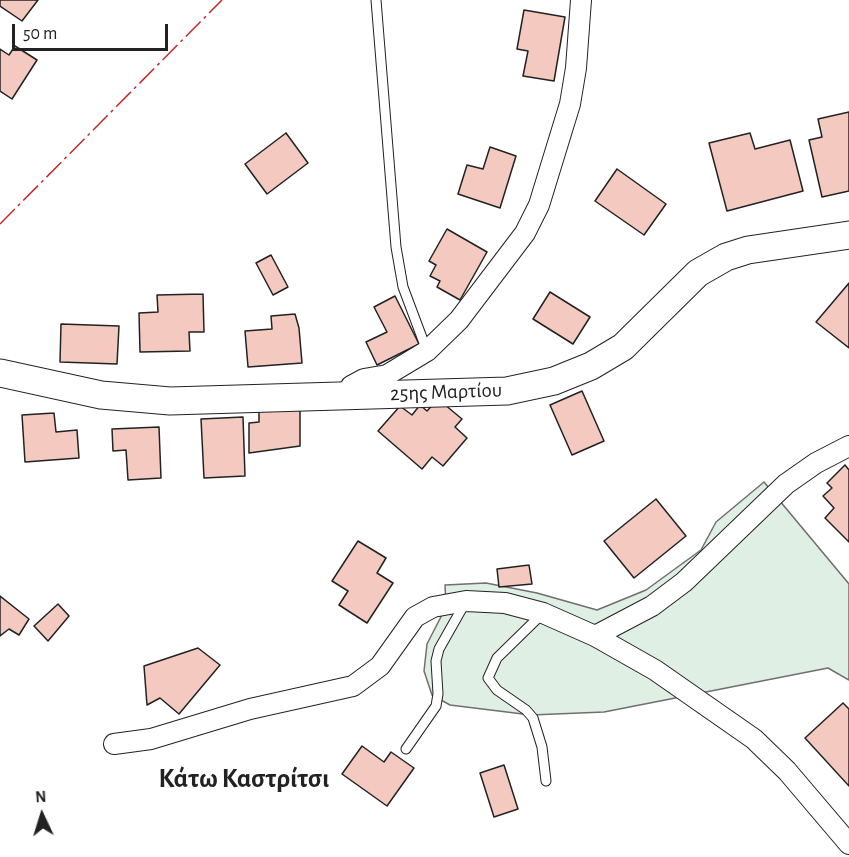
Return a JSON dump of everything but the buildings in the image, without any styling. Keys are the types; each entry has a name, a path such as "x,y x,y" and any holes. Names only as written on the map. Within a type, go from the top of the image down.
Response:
{"street":[{"path":"348,394 351,386 364,380 387,375 427,351 459,320 525,233 539,205 570,104 576,69 581,0"},
{"name":"25ης Μαρτίου","path":"0,373 101,395 170,401 348,394 434,395 507,391 554,381 591,366 623,347 698,273 726,257 748,250 849,235"},
{"path":"595,636 652,606 684,582 786,484 849,446"},
{"path":"114,744 151,739 250,709 352,686 380,666 415,617 433,607 466,601 506,603 543,613 595,636 655,670 754,739 787,771 849,844"}],"lane":[{"path":"376,0 396,247 403,287 427,351"},
{"path":"406,749 436,706 438,694 436,661 439,650 466,601"},
{"path":"543,613 497,658 488,678 497,690 526,710 533,718 542,747 546,781"}],"green space":[{"path":"764,482 849,584 849,680 828,668 604,712 531,715 450,705 432,695 424,671 427,644 446,607 445,585 486,583 537,593 597,610 646,590 701,550 716,522"}],"power":[{"path":"0,224 222,0"}],"district":[{"name":"Κάτω Καστρίτσι","path":"244,779"}]}
